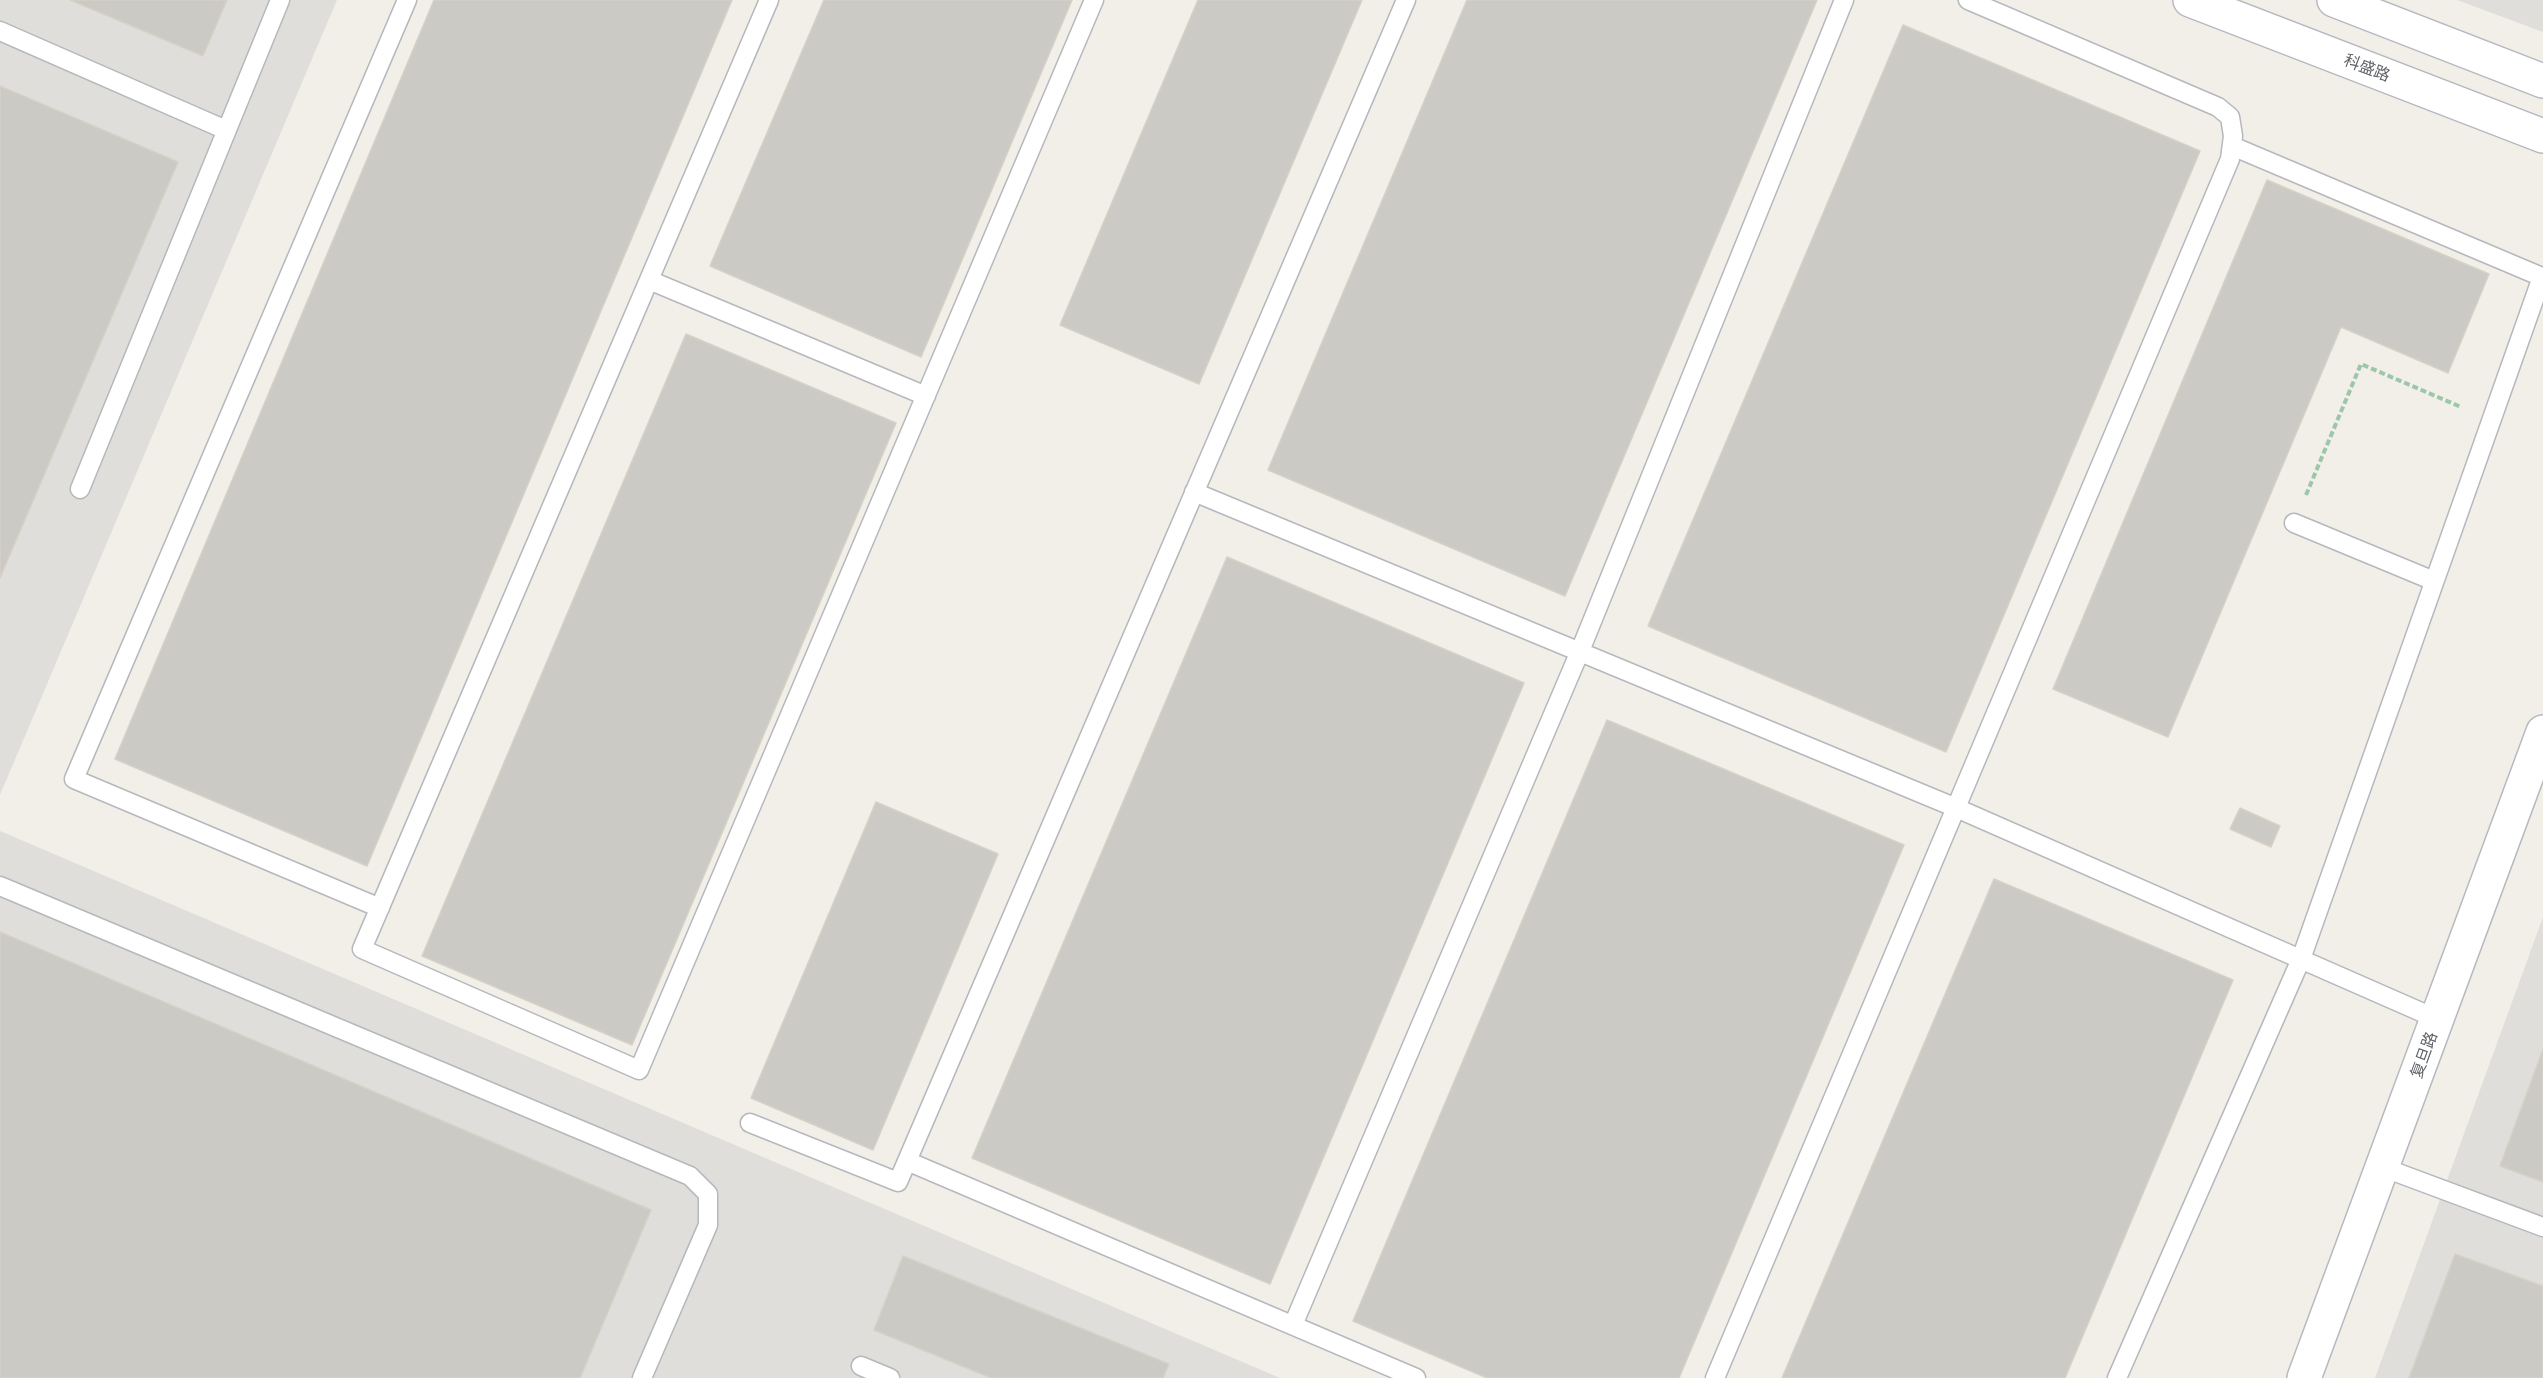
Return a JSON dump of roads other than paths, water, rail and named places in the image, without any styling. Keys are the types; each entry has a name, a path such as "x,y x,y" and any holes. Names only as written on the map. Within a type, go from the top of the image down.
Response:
{"street":[{"name":"科盛路","path":"2190,0 2543,136"},
{"path":"2334,0 2543,81"},
{"name":"复旦路","path":"2304,1378 2543,732"}],"lane":[{"path":"80,489 280,0"},
{"path":"380,908 74,779 406,0"},
{"path":"769,0 362,949 639,1070 1094,0"},
{"path":"750,1123 898,1182 1406,0"},
{"path":"1293,1325 1580,651 1844,0"},
{"path":"1715,1378 1954,807 2230,159 2233,136 2230,117 2218,108 1968,0"},
{"path":"0,31 226,130"},
{"path":"2117,1378 2301,958 2542,277 2232,146"},
{"path":"649,280 926,396"},
{"path":"1194,492 1954,807 2437,1019"},
{"path":"2294,523 2434,581"},
{"path":"0,886 690,1176 708,1194 708,1225 642,1378"},
{"path":"907,1161 1416,1378"},
{"path":"2382,1167 2543,1227"},
{"path":"861,1366 890,1378"}]}
